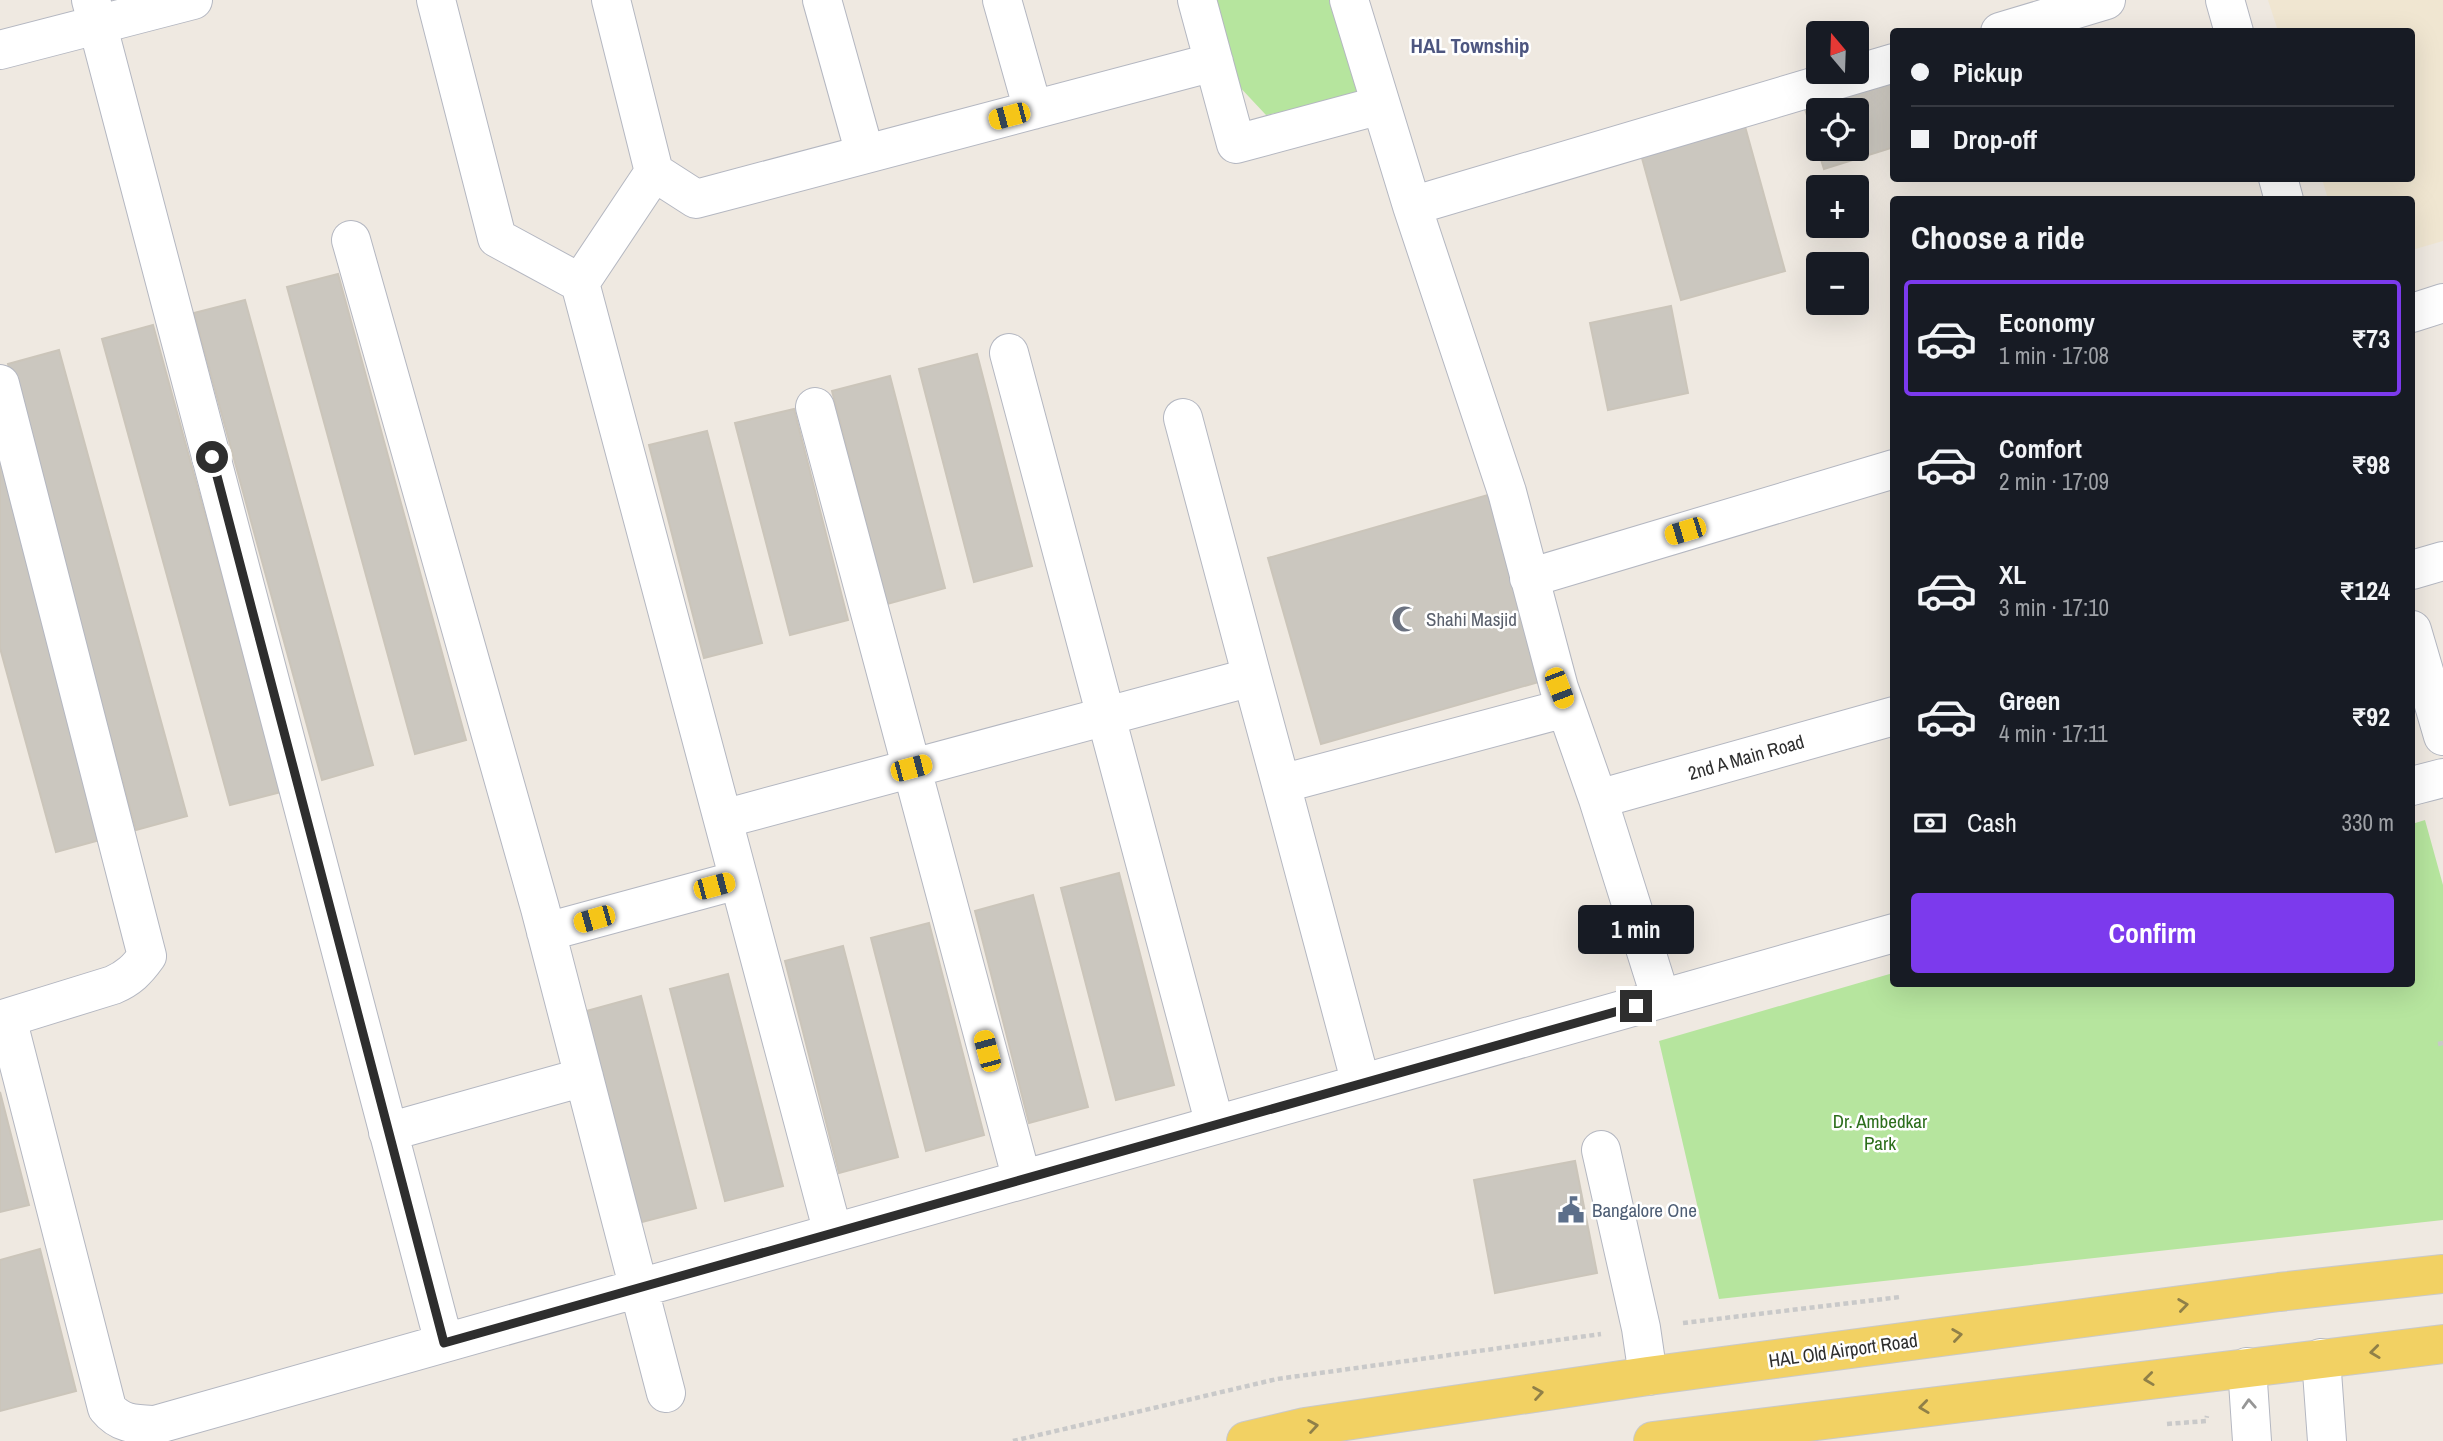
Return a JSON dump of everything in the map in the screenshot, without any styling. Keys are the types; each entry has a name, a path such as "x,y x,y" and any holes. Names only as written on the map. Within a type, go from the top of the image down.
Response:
{"main road":[{"name":"HAL Old Airport Road","path":"1246,1441 1305,1427 1648,1376 2279,1292 2443,1274"},
{"path":"1653,1441 2443,1344"}],"street":[{"path":"0,50 95,12 193,0"},
{"path":"436,0 497,238 580,283 833,1233"},
{"path":"611,0 654,172 696,200 1214,62"},
{"path":"822,0 865,154"},
{"path":"1002,0 1033,110"},
{"path":"1197,0 1236,144 1381,105"},
{"path":"1349,0 1412,206 1507,492 1559,688 1598,799 1661,999"},
{"path":"2013,28 2106,0"},
{"path":"2225,0 2233,28"},
{"path":"95,12 444,1343"},
{"path":"1412,206 1890,64"},
{"path":"580,283 654,172"},
{"path":"351,240 546,932 666,1393"},
{"path":"2415,312 2443,303"},
{"path":"1009,353 1215,1125"},
{"path":"0,384 147,956 137,970 113,985 4,1019 107,1408 116,1419 155,1425 1890,934"},
{"path":"815,407 1022,1180"},
{"path":"1183,418 1361,1084"},
{"path":"1529,578 1890,470"},
{"path":"2415,569 2443,561"},
{"path":"2415,640 2443,736"},
{"path":"723,819 1252,677"},
{"path":"1281,785 1566,708"},
{"name":"2nd A Main Road","path":"1598,799 1890,717"},
{"path":"2415,785 2443,778"},
{"path":"546,932 738,880"},
{"path":"388,1132 584,1077"},
{"path":"1601,1150 1641,1328 1648,1376"},
{"path":"2321,1358 2327,1441"},
{"path":"2247,1367 2252,1441"}],"shaded area":[{"path":"2268,0 2443,0 2443,241 2415,249 2415,196 2327,196 2323,182 2415,182 2415,28 2277,28"}],"green space":[{"path":"1204,0 1329,0 1359,98 1266,115 1220,66"},
{"name":"Dr. Ambedkar Park","path":"2425,820 2443,885 2443,1220 1719,1299 1659,1041 1890,974 1890,987 2415,987 2415,823"}],"building":[{"path":"1890,76 1890,148 1869,155 1869,98 1819,98"},
{"path":"1741,112 1785,271 1681,300 1637,140"},
{"path":"1821,161 1849,161 1824,169"},
{"path":"338,274 466,740 415,754 287,287"},
{"path":"245,300 373,765 322,780 194,313"},
{"path":"1671,306 1688,393 1608,410 1590,323"},
{"path":"153,325 281,792 230,805 102,339"},
{"path":"59,350 187,816 136,830 8,364"},
{"path":"977,354 1032,566 974,582 919,369"},
{"path":"890,376 945,588 887,604 832,391"},
{"path":"794,409 848,620 790,635 735,423"},
{"path":"707,431 762,643 704,658 649,445"},
{"path":"0,449 107,838 56,852 0,648"},
{"name":"Shahi Masjid","path":"1488,495 1542,681 1321,744 1268,558"},
{"path":"1119,873 1174,1085 1116,1100 1061,888"},
{"path":"1033,895 1088,1107 1029,1123 975,911"},
{"path":"929,923 984,1135 926,1151 871,938"},
{"path":"843,946 898,1157 839,1173 785,961"},
{"path":"728,974 783,1186 725,1201 670,989"},
{"path":"641,996 696,1208 638,1223 583,1012"},
{"path":"0,1092 29,1205 0,1212"},
{"path":"1575,1161 1597,1273 1495,1293 1474,1180"},
{"path":"40,1249 76,1391 0,1411 0,1260"}],"place":[{"name":"Shahi Masjid","path":"1405,619"},
{"name":"Bangalore One","path":"1571,1210"}],"district":[{"name":"HAL Township","path":"1470,45"}],"route":[{"path":"212,457 444,1343 1636,1006"}]}
